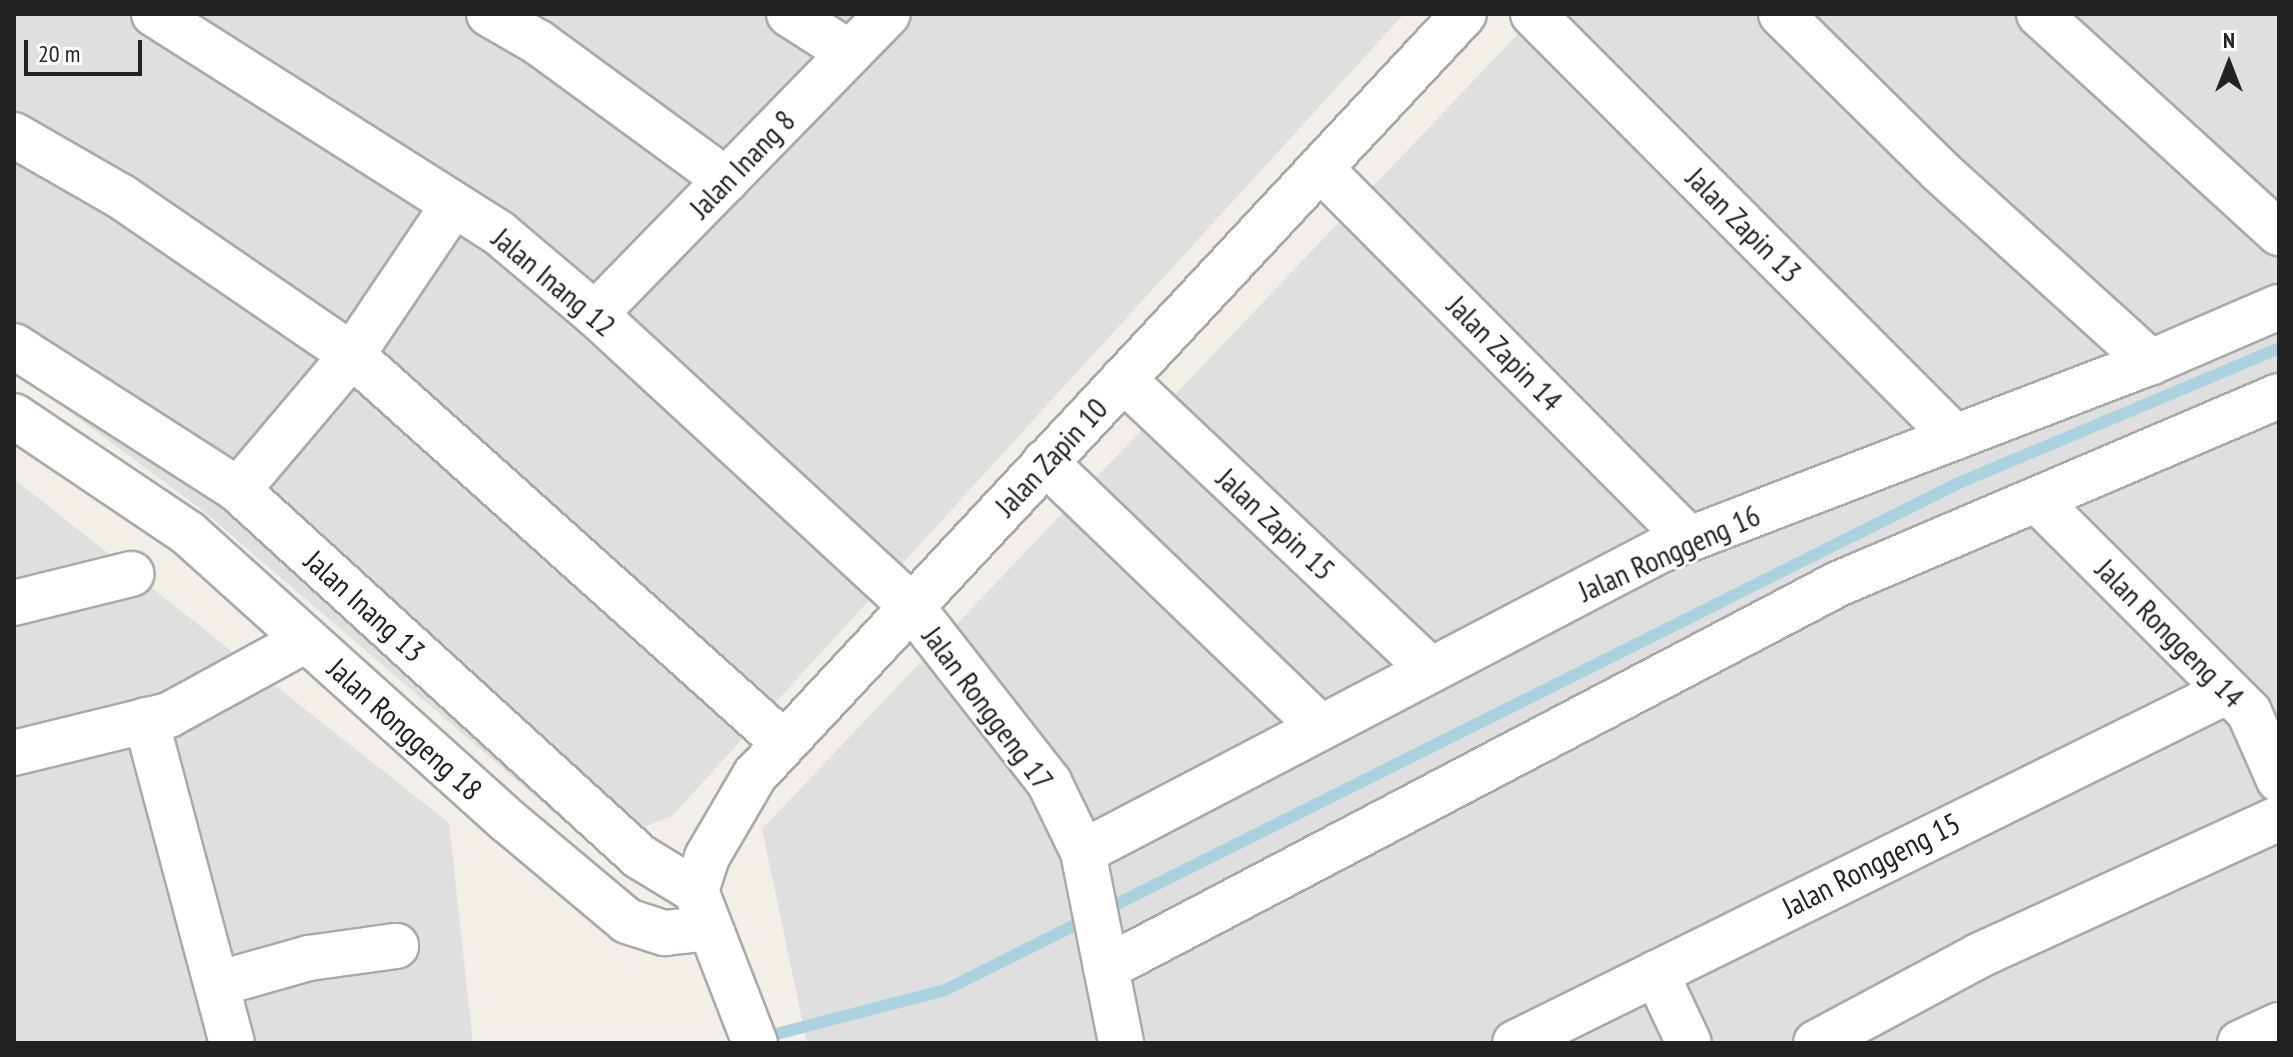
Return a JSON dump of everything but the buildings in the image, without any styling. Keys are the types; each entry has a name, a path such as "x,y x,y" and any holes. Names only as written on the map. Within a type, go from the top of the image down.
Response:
{"street":[{"name":"Jalan Inang 12","path":"154,14 499,233 595,314 911,606"},
{"path":"489,14 539,43 726,180"},
{"path":"789,14 850,53"},
{"name":"Jalan Inang 8","path":"595,314 888,14"},
{"name":"Jalan Zapin 10","path":"702,910 707,857 755,775 1464,14"},
{"name":"Jalan Zapin 13","path":"1533,14 1955,437"},
{"path":"1781,14 1940,171 2151,362"},
{"path":"2044,16 2279,233"},
{"path":"14,135 122,197 352,355 784,743"},
{"name":"Jalan Zapin 14","path":"1320,168 1689,539"},
{"path":"238,490 352,355 453,205"},
{"name":"Jalan Ronggeng 16","path":"1086,871 1319,726 1689,539 2151,362 2279,307"},
{"name":"Jalan Inang 13","path":"14,346 238,490 702,910"},
{"name":"Jalan Zapin 15","path":"1123,379 1430,669"},
{"path":"1103,955 1838,584 2039,502 2279,396"},
{"name":"Jalan Ronggeng 18","path":"14,416 188,533 627,921 665,933 702,910"},
{"path":"1045,462 1319,726"},
{"name":"Jalan Ronggeng 14","path":"2039,502 2249,712 2279,780"},
{"path":"14,603 131,574"},
{"name":"Jalan Ronggeng 17","path":"911,606 1049,782 1086,871 1121,1043"},
{"path":"14,753 169,715 306,640"},
{"name":"Jalan Ronggeng 15","path":"1515,1043 2228,691"},
{"path":"146,720 232,1043"},
{"path":"1816,1043 1978,956 2279,818"},
{"path":"702,910 751,1029"},
{"path":"217,984 309,958 396,946"},
{"path":"1656,973 1689,1043"},
{"path":"2240,1043 2279,1025"}],"shaded area":[{"path":"14,14 1404,14 672,816 593,846 201,509 14,371"},
{"path":"1537,14 2279,14 2279,1043 807,1043 762,829"},
{"path":"14,479 449,823 473,1043 14,1043"}],"waterway":[{"path":"761,1038 945,990 1961,482 2279,348"}]}
